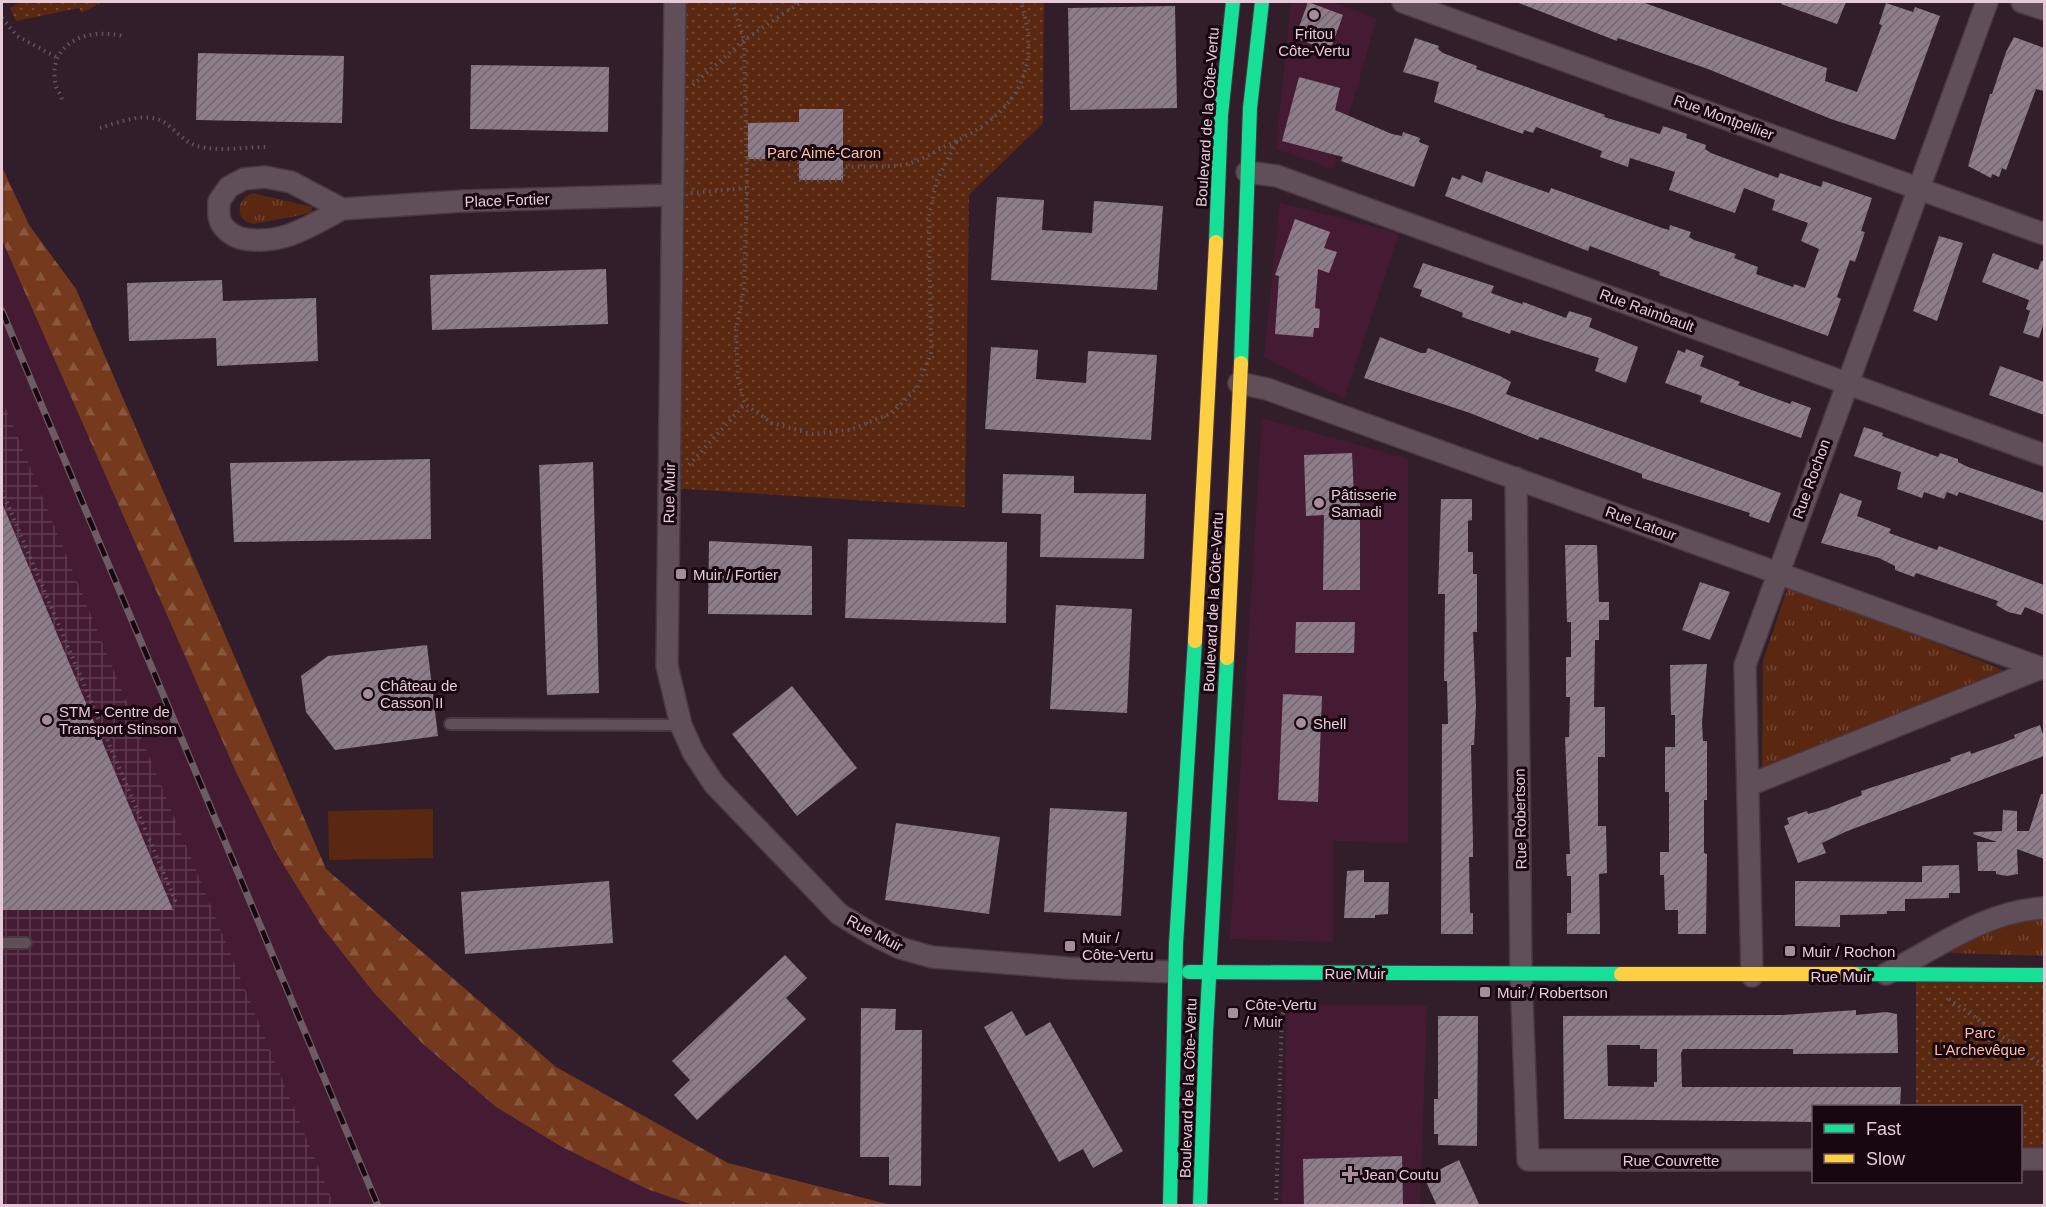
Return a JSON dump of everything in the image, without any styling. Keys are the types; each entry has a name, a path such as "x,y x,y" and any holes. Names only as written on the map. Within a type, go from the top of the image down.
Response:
{"main road":[{"name":"Boulevard de la Côte-Vertu","path":"1170,1206 1175,972 1209,410 1221,115 1233,2"},
{"name":"Boulevard de la Côte-Vertu","path":"1200,1206 1208,972 1226,673 1247,172 1253,72 1262,2"},
{"name":"Rue Muir","path":"1175,972 1752,976 2044,975"}],"street":[{"name":"Rue Muir","path":"675,2 667,666 681,725 693,752 714,784 839,914 900,948 932,957 1068,968 1175,972"},
{"name":"Rue Montpellier","path":"1403,2 2044,234"},
{"name":"Rue Rochon","path":"1752,976 1745,665 1777,572 1987,2"},
{"path":"2022,2 2044,9"},
{"name":"Rue Raimbault","path":"1247,172 1287,179 2044,455"},
{"name":"Place Fortier","path":"342,209 291,182 265,177 244,179 229,187 219,201 220,221 233,236 257,242 279,239 300,232 342,209 464,201 673,195"},
{"name":"Rue Latour","path":"1239,383 1267,388 2043,668"},
{"name":"Rue Robertson","path":"1516,478 1521,973 1528,1160"},
{"name":"Rue Latour","path":"1749,785 2043,668"},
{"name":"Rue Muir","path":"1883,975 1986,921 2020,909 2044,908"},
{"path":"2022,1160 2044,1159"},
{"name":"Rue Couvrette","path":"1528,1160 1812,1160"}],"lane":[{"path":"450,724 681,725"},
{"path":"2,943 26,943"}],"path":[{"path":"732,2 744,40 747,188 744,288 736,330 738,379 745,404 772,423 812,434 850,430 892,413 917,388 931,354 929,216 937,180 957,141"},
{"path":"674,103 744,40 801,2"},
{"path":"748,159 799,159 799,180 843,180 843,167 908,164 957,141 1002,113 1027,72 1028,24 1021,2"},
{"path":"2,18 16,36 58,58"},
{"path":"62,99 54,80 58,58 66,46 82,36 111,32 125,37"},
{"path":"100,128 130,118 148,118 165,122 194,145 206,148 267,147"},
{"path":"673,195 747,188"},
{"path":"669,488 745,404"},
{"path":"2,491 18,536 175,900 170,903"},
{"path":"1942,994 2044,1066"},
{"path":"1276,1206 1282,1016 1289,997"}],"shaded area":[{"path":"1291,2 1330,2 1377,18 1333,169 1276,149"},
{"path":"1280,203 1399,233 1344,399 1264,357"},
{"path":"2,240 236,772 278,856 322,927 374,993 422,1043 496,1107 562,1147 647,1189 693,1205 334,1205 2,399"},
{"path":"2,399 334,1205 2,1205"},
{"path":"1262,418 1408,459 1408,842 1333,841 1333,942 1230,939"},
{"path":"1287,1006 1427,1006 1420,1205 1282,1206"}],"green space":[{"path":"20,2 102,2 82,13 79,8 16,21 10,8"},
{"name":"Parc Aimé-Caron","path":"675,2 1044,2 1043,123 969,195 965,507 669,488"},
{"path":"2,167 29,225 76,289 326,869 556,1067 728,1163 887,1204 903,1205 693,1205 647,1189 562,1147 496,1107 422,1043 374,993 322,927 278,856 236,772 2,240"},
{"path":"253,193 312,207 311,213 254,224 248,222 241,215 240,205 247,196"},
{"path":"1789,584 2003,670 1762,769 1763,661"},
{"path":"433,809 433,858 329,860 328,811"},
{"path":"2044,918 2044,956 1952,953 1949,947 2014,920"},
{"name":"Parc L'Archevêque","path":"1916,975 2044,975 2044,1159 2022,1159 2022,1105 1916,1105"}],"building":[{"path":"1308,2 1343,15 1330,51 1295,38"},
{"path":"1516,2 1642,2 1827,68 1825,81 1857,92 1882,25 1879,24 1886,3 1913,12 1915,7 1940,16 1895,140 1831,119 1708,69 1618,38 1617,41"},
{"path":"1782,2 1846,2 1837,24 1781,4"},
{"path":"1175,6 1177,108 1070,110 1068,8"},
{"path":"2014,37 2044,48 2044,91 2036,89 2006,170 2002,168 1999,177 1992,174 1991,178 1968,166 1990,94 1992,94 2006,52"},
{"path":"1415,38 1439,46 1438,49 1443,53 1477,66 1476,69 1605,115 1604,117 1660,134 1663,126 1687,134 1686,138 1706,145 1705,149 1711,153 1778,178 1780,173 1821,187 1823,181 1872,198 1861,231 1865,232 1855,262 1850,260 1837,297 1841,299 1828,336 1659,275 1660,272 1590,246 1588,251 1445,196 1452,177 1460,180 1462,175 1482,183 1486,171 1549,193 1551,188 1662,228 1669,230 1670,225 1691,232 1689,237 1694,240 1736,254 1734,258 1758,267 1756,274 1793,287 1794,284 1805,288 1819,249 1801,241 1808,223 1772,210 1775,200 1744,188 1735,213 1669,190 1675,172 1630,158 1628,167 1600,157 1602,151 1536,127 1533,133 1524,130 1523,134 1434,102 1439,82 1403,72"},
{"path":"198,53 344,56 342,123 196,120"},
{"path":"471,65 609,67 608,132 470,129"},
{"path":"1299,77 1340,88 1335,110 1392,134 1402,136 1403,132 1420,138 1419,142 1429,146 1414,187 1341,161 1343,157 1282,141"},
{"path":"799,109 843,109 843,180 799,180 799,159 748,159 748,123 799,122"},
{"path":"997,197 1044,200 1042,230 1092,233 1094,201 1163,206 1157,290 991,280"},
{"path":"1295,219 1330,232 1324,248 1337,252 1329,273 1318,269 1315,308 1320,309 1319,328 1314,328 1313,337 1275,334 1279,276 1275,275"},
{"path":"1939,236 1963,243 1937,321 1913,311"},
{"path":"1993,253 2038,270 2041,261 2044,261 2044,322 2039,338 2023,333 2030,311 2026,309 2029,300 1982,282"},
{"path":"1423,263 1494,286 1491,293 1522,304 1523,302 1566,318 1569,311 1592,318 1589,327 1638,347 1626,383 1595,371 1599,358 1511,330 1510,334 1462,317 1463,313 1420,296 1422,290 1413,287"},
{"path":"606,269 608,324 432,330 430,275"},
{"path":"222,280 223,301 316,298 318,361 217,366 216,338 129,341 127,283"},
{"path":"1380,337 1421,353 1426,353 1428,348 1500,376 1511,382 1506,394 1781,493 1769,523 1749,516 1750,513 1642,478 1642,474 1557,443 1540,437 1538,440 1470,413 1364,378"},
{"path":"991,347 1038,350 1036,379 1086,383 1088,351 1157,355 1151,440 985,429"},
{"path":"1686,349 1704,356 1700,366 1740,382 1738,385 1790,404 1792,401 1811,408 1801,438 1700,402 1702,396 1665,383 1678,350 1685,353"},
{"path":"2000,366 2044,382 2044,415 1989,395"},
{"path":"1864,427 1938,457 1940,453 1958,459 1958,462 1968,467 2044,493 2044,521 1959,492 1957,496 1947,492 1944,499 1924,492 1922,498 1897,489 1901,472 1854,456"},
{"path":"1352,453 1354,496 1360,496 1360,590 1323,590 1324,515 1306,516 1304,455"},
{"path":"430,459 431,539 234,542 230,463"},
{"path":"593,462 599,693 547,695 539,465"},
{"path":"1003,474 1074,476 1074,493 1146,494 1144,559 1040,557 1041,514 1002,513"},
{"path":"1840,493 1862,501 1857,516 1891,529 1889,533 1937,550 1939,546 2044,585 2044,615 2025,607 2021,615 2008,612 1996,605 1998,601 1916,573 1914,577 1895,570 1895,566 1879,558 1821,543"},
{"path":"1441,499 1472,499 1472,520 1468,521 1468,552 1473,552 1473,574 1477,574 1477,632 1473,632 1476,706 1474,745 1471,745 1473,857 1469,857 1470,913 1473,913 1473,934 1441,934 1442,724 1448,724 1447,681 1444,681 1445,594 1438,594"},
{"name":"STM - Centre de Transport Stinson","path":"2,503 173,910 2,910"},
{"path":"848,539 1007,542 1006,623 845,618"},
{"path":"709,541 812,546 812,615 708,614"},
{"path":"1565,545 1597,545 1599,602 1609,602 1609,620 1599,620 1599,640 1595,640 1594,707 1605,707 1605,757 1598,757 1598,826 1606,826 1607,873 1599,874 1600,934 1567,934 1567,913 1571,913 1571,876 1567,876 1566,854 1570,854 1565,737 1569,737 1570,697 1566,697 1566,657 1571,657 1571,622 1567,622"},
{"path":"1700,582 1730,592 1710,640 1682,630"},
{"path":"1056,605 1132,609 1127,713 1050,709"},
{"path":"1296,622 1355,622 1354,653 1295,653"},
{"name":"Château de Casson II","path":"427,645 438,736 335,750 306,712 301,676 328,656"},
{"path":"1707,664 1702,723 1703,741 1707,741 1707,800 1704,800 1704,853 1707,854 1706,934 1678,934 1678,910 1665,910 1664,875 1660,875 1660,852 1669,852 1669,792 1665,792 1665,747 1675,747 1675,715 1671,715 1670,665"},
{"path":"792,686 857,768 797,816 732,734"},
{"path":"1283,694 1322,696 1318,802 1278,800"},
{"path":"2040,725 2044,738 2044,756 1845,832 1822,843 1826,853 1798,863 1784,826 1789,824 1787,818 1807,811 1808,814 1826,809 1862,795 1861,791 1951,761 1950,758 1970,751 1971,754 2005,742 2015,738 2014,735"},
{"path":"2041,794 2044,794 2044,859 2017,849 2018,874 2007,876 1996,874 1996,871 1978,871 1977,842 1997,842 1973,834 1974,832 2002,831 2003,810 2017,811 2017,831 2029,831"},
{"path":"1050,808 1127,812 1121,916 1044,912"},
{"path":"896,823 1000,837 989,914 885,900"},
{"path":"1959,865 1960,893 1949,893 1949,898 1905,899 1905,911 1887,911 1887,914 1840,915 1840,927 1795,926 1795,881 1922,882 1922,866"},
{"path":"1364,870 1364,882 1389,882 1388,914 1375,915 1375,918 1344,918 1347,871"},
{"path":"609,881 613,943 465,954 461,892"},
{"path":"785,955 807,978 786,998 806,1019 697,1120 674,1095 690,1080 672,1061"},
{"path":"861,1008 896,1009 895,1030 922,1030 921,1186 889,1185 889,1157 860,1157"},
{"path":"1856,1010 1856,1015 1886,1012 1897,1014 1898,1053 1793,1054 1793,1049 1683,1049 1681,1053 1682,1087 1901,1087 1900,1105 1812,1105 1812,1122 1564,1119 1563,1016 1783,1015","holes":["1607,1045 1640,1045 1640,1049 1657,1049 1657,1082 1654,1082 1654,1087 1608,1086"]},
{"path":"1012,1011 1026,1036 1050,1022 1123,1151 1093,1168 1083,1149 1059,1162 984,1027"},
{"path":"1438,1016 1478,1016 1477,1146 1438,1145 1438,1134 1434,1134 1434,1099 1438,1099"},
{"path":"1402,1156 1403,1206 1304,1206 1303,1159"},
{"path":"1459,1160 1480,1206 1437,1206 1424,1177"}],"railway":[{"path":"2,311 378,1206"}],"traffic: fast":[{"path":"1216,242 1221,115 1233,2"},
{"path":"1241,363 1250,108 1262,2"},
{"path":"1170,1206 1176,944 1195,641"},
{"path":"1200,1206 1206,1032 1227,658"},
{"path":"1189,972 1621,974"},
{"path":"1854,974 2044,975"}],"traffic: slow":[{"path":"1195,641 1216,242"},
{"path":"1227,658 1241,363"},
{"path":"1621,974 1854,974"}],"place":[{"name":"Fritou Côte-Vertu","path":"1314,15"},
{"name":"Pâtisserie Samadi","path":"1319,503"},
{"name":"Muir / Fortier","path":"681,574"},
{"name":"Château de Casson II","path":"368,694"},
{"name":"STM - Centre de Transport Stinson","path":"47,720"},
{"name":"Shell","path":"1301,723"},
{"name":"Muir / Côte-Vertu","path":"1070,946"},
{"name":"Muir / Rochon","path":"1790,951"},
{"name":"Muir / Robertson","path":"1485,992"},
{"name":"Côte-Vertu / Muir","path":"1233,1013"},
{"name":"Jean Coutu","path":"1350,1174"}]}
